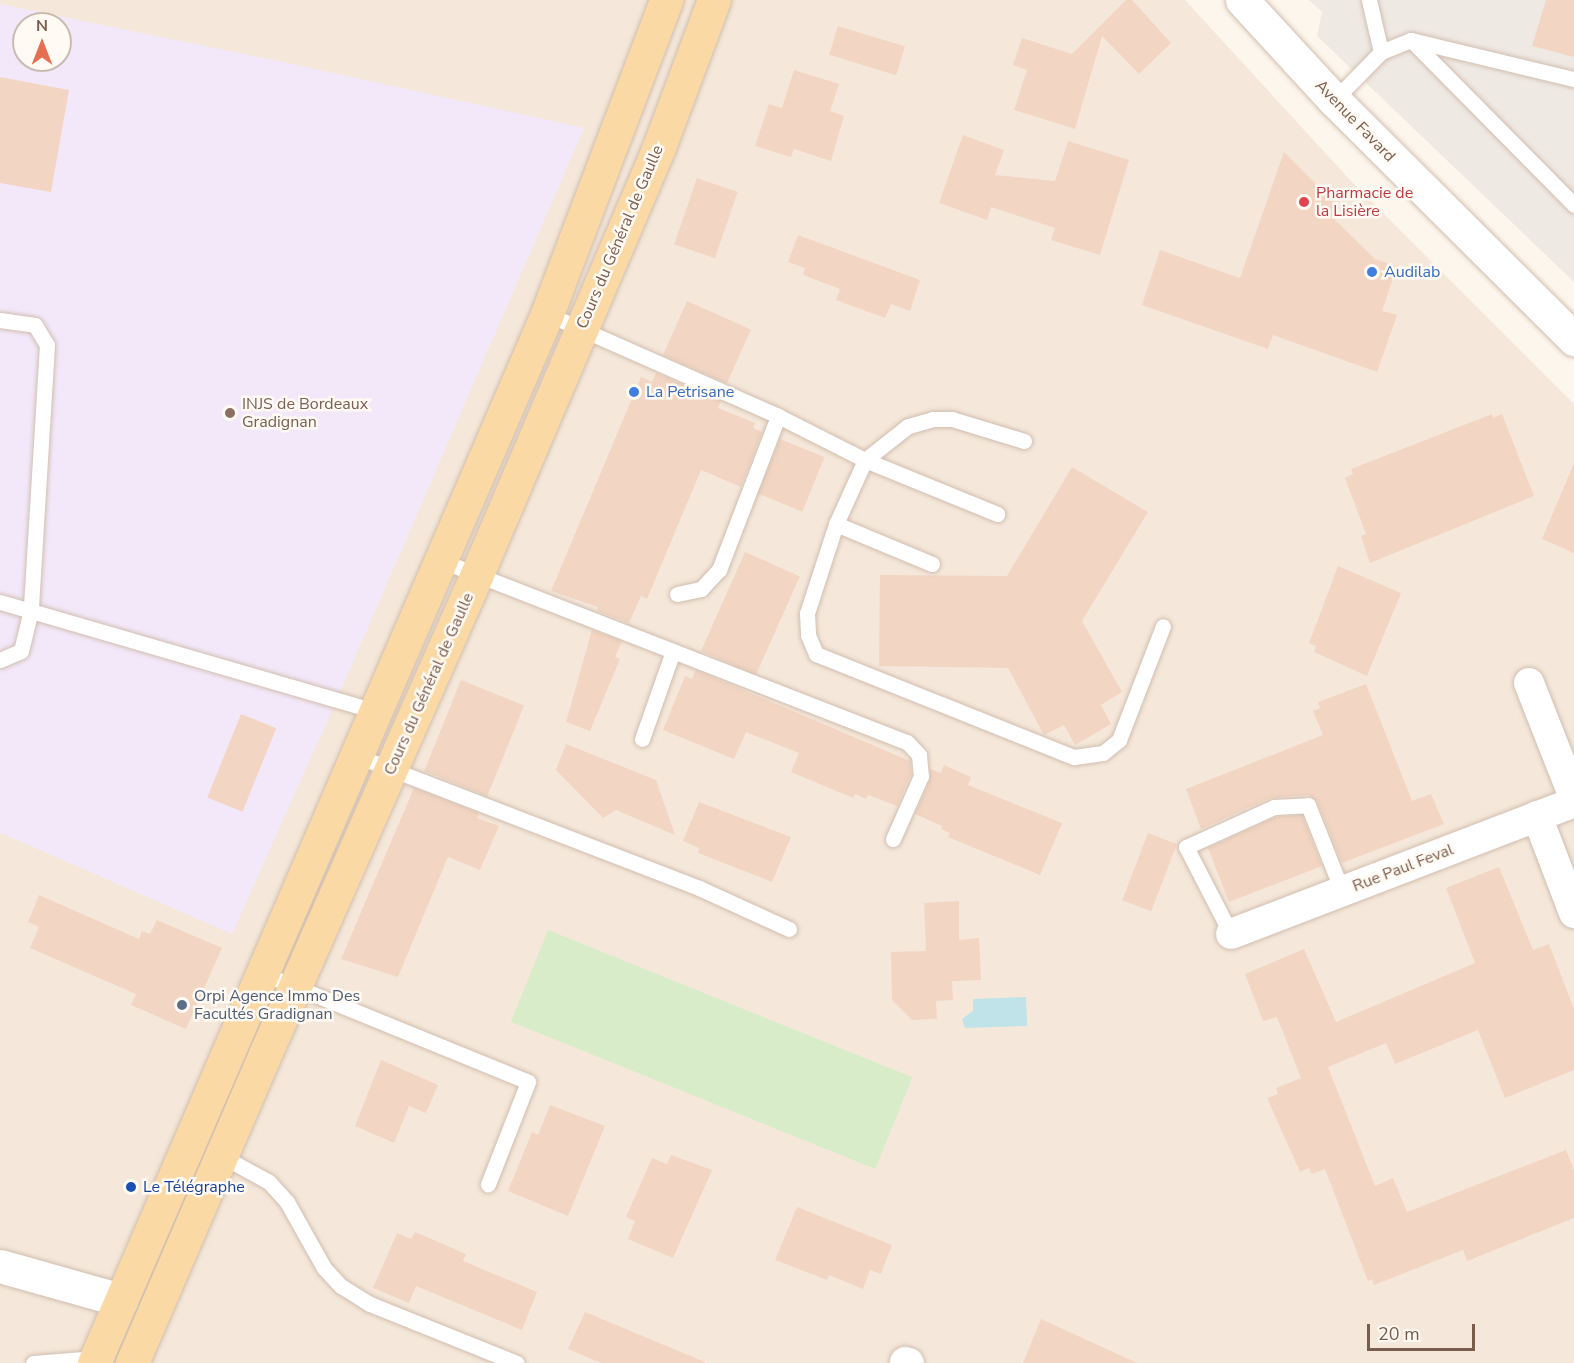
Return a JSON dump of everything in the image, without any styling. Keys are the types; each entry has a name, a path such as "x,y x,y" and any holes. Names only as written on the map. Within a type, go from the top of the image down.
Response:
{"main road":[{"path":"95,1361 547,314 666,0"},
{"name":"Cours du Général de Gaulle","path":"132,1363 523,467 658,147 714,0"},
{"path":"489,451 523,467"}],"street":[{"name":"Avenue Favard","path":"1242,0 1334,100 1574,339"},
{"path":"1529,683 1574,797"},
{"name":"Rue Paul Feval","path":"1232,934 1574,802"},
{"path":"1537,816 1574,913"},
{"path":"0,1266 155,1310"}],"lane":[{"path":"1369,0 1382,52"},
{"path":"1334,100 1382,52 1411,40 1574,79"},
{"path":"1411,40 1574,205"},
{"path":"547,314 582,327 778,416 865,460 997,514"},
{"path":"0,320 35,325 47,345 31,610 21,651 0,660"},
{"path":"677,594 701,589 719,570 778,416"},
{"path":"1024,441 952,419 933,419 908,426 865,460 836,524 807,613 808,635 816,654 1074,757 1103,753 1119,740 1163,626"},
{"path":"836,524 932,564"},
{"path":"442,561 907,742 920,755 921,776 893,839"},
{"path":"0,602 376,711"},
{"path":"642,739 673,651"},
{"path":"357,756 699,888 789,929"},
{"path":"1232,934 1186,847 1274,807 1308,805 1342,891"},
{"path":"264,974 528,1082 488,1184"},
{"path":"191,1141 222,1155 269,1182 287,1202 324,1268 341,1286 370,1304 517,1363"},
{"path":"33,1363 95,1361"}],"shaded area":[{"path":"0,0 1185,0 1352,182 1574,404 1574,1363 0,1363"},
{"path":"1309,0 1574,0 1574,282 1317,36 1322,12"},
{"name":"INJS de Bordeaux Gradignan","path":"0,4 39,12 12,12 12,72 72,72 72,19 584,128 337,699 232,934 1,833 0,835"}],"green space":[{"path":"548,930 912,1077 875,1169 511,1022"}],"water":[{"path":"1026,997 1027,1026 965,1028 962,1019 973,1011 973,999"}],"building":[{"path":"1126,0 1132,0 1171,43 1139,74 1102,36 1075,129 1014,110 1027,70 1013,65 1022,38 1072,54"},
{"path":"1546,0 1574,0 1574,57 1532,46"},
{"path":"838,26 905,46 896,75 829,55"},
{"path":"794,70 839,84 830,111 844,116 831,161 794,149 791,157 755,146 769,104 782,108"},
{"path":"0,77 69,90 51,192 0,183"},
{"path":"963,135 1004,150 995,175 1055,181 1068,141 1129,160 1100,255 1051,240 1055,228 991,207 987,220 939,203"},
{"path":"1284,152 1339,207 1335,220 1375,259 1397,266 1382,311 1397,315 1377,372 1273,335 1268,349 1142,305 1160,250 1240,278"},
{"path":"697,178 738,192 715,258 674,244"},
{"path":"798,235 920,280 910,311 891,304 885,318 836,300 840,289 803,275 805,268 788,262"},
{"path":"687,301 751,329 727,383 663,355"},
{"path":"656,373 721,401 718,408 755,423 753,428 762,432 741,487 701,470 647,599 641,596 629,623 597,611 598,607 551,591 641,377 652,382"},
{"path":"1492,414 1493,418 1502,414 1534,496 1370,563 1361,536 1366,534 1345,478 1353,474 1351,469"},
{"path":"780,439 825,457 802,512 758,494"},
{"path":"1574,463 1574,553 1542,539"},
{"path":"1072,467 1148,512 1082,621 1122,692 1101,705 1111,724 1075,745 1064,725 1044,735 1008,668 879,666 880,575 1007,576"},
{"path":"745,552 800,576 756,675 701,651"},
{"path":"1338,566 1401,593 1367,676 1314,652 1316,646 1309,643"},
{"path":"592,630 622,641 615,657 620,659 590,731 566,722"},
{"path":"696,670 910,761 911,774 897,806 868,795 866,799 855,794 853,798 791,772 799,753 746,732 734,759 663,730 685,676 692,679"},
{"path":"461,680 524,705 487,796 424,771"},
{"path":"1366,684 1412,801 1431,794 1444,824 1342,863 1317,801 1308,795 1270,798 1201,829 1186,789 1323,735 1313,711 1320,708 1318,702"},
{"path":"241,714 276,728 243,812 207,797"},
{"path":"566,744 656,780 675,835 616,810 603,818 556,770"},
{"path":"944,765 971,777 968,785 1062,823 1040,875 948,837 950,833 941,829 942,826 915,814 930,780 930,769 941,773"},
{"path":"414,788 479,813 477,818 499,826 480,870 448,857 398,977 341,959"},
{"path":"699,802 791,837 772,882 698,853 699,848 683,841"},
{"path":"1302,815 1322,866 1229,902 1208,848 1276,817"},
{"path":"1148,833 1177,844 1151,911 1122,900"},
{"path":"1499,867 1533,950 1549,944 1574,1009 1574,1070 1505,1098 1478,1030 1395,1064 1386,1043 1328,1067 1375,1186 1393,1178 1407,1212 1566,1150 1574,1170 1574,1218 1467,1261 1463,1250 1374,1285 1372,1279 1368,1281 1325,1169 1312,1174 1309,1168 1300,1172 1267,1098 1278,1094 1276,1088 1301,1078 1277,1017 1263,1021 1245,974 1304,949 1336,1022 1475,963 1446,888"},
{"path":"39,895 139,939 142,931 150,934 157,920 222,948 186,1029 131,1005 136,994 30,948 39,927 28,922"},
{"path":"959,901 959,940 979,938 981,980 952,981 953,1000 936,1001 937,1019 912,1020 892,1000 891,952 926,951 924,903"},
{"path":"381,1060 438,1085 426,1113 409,1106 394,1143 355,1126"},
{"path":"550,1105 605,1126 568,1216 508,1191 532,1132 538,1135"},
{"path":"671,1155 712,1170 673,1258 628,1239 635,1221 626,1217 652,1158 667,1164"},
{"path":"797,1207 892,1245 881,1274 870,1270 863,1289 829,1275 827,1280 775,1260"},
{"path":"415,1232 466,1254 463,1261 537,1292 522,1330 416,1286 409,1303 373,1288 397,1233 411,1239"},
{"path":"585,1312 705,1363 601,1363 568,1349"},
{"path":"1041,1319 1137,1363 1023,1363"}],"place":[{"name":"Pharmacie de la Lisière","path":"1304,202"},
{"name":"Audilab","path":"1372,272"},
{"name":"La Petrisane","path":"634,392"},
{"name":"INJS de Bordeaux Gradignan","path":"230,413"},
{"name":"Orpi Agence Immo Des Facultés Gradignan","path":"182,1005"},
{"name":"Le Télégraphe","path":"131,1187"}]}
